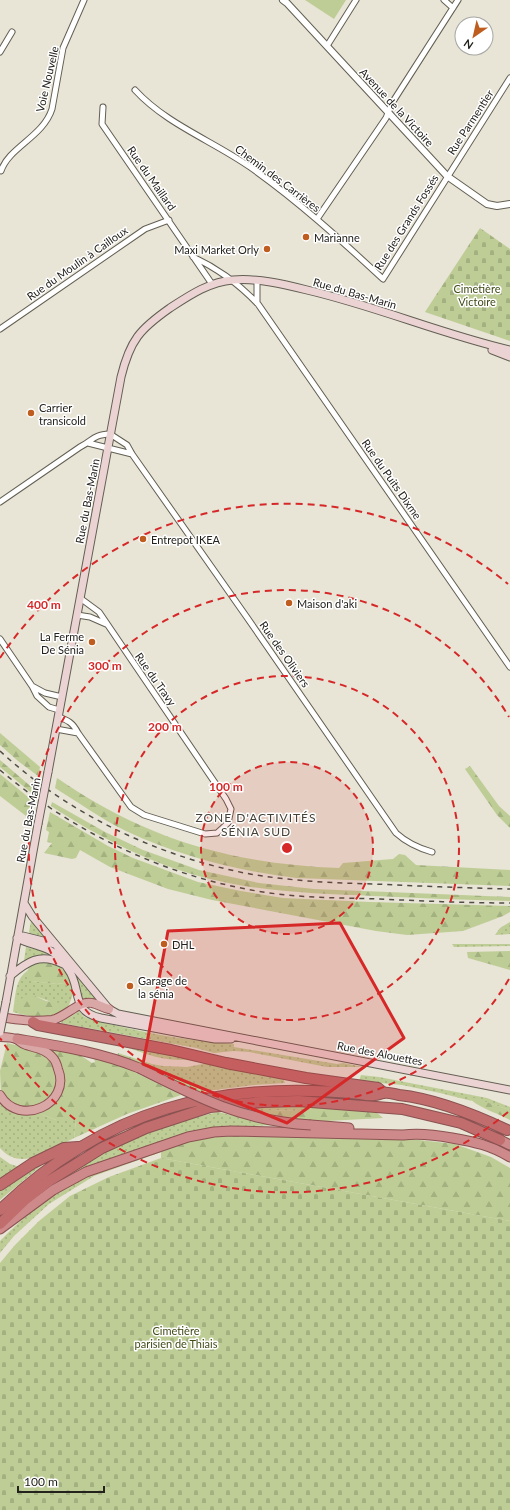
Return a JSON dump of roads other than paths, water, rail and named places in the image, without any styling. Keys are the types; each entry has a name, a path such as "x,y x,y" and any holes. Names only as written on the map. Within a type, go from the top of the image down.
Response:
{"highway":[{"path":"34,1022 38,1025 171,1050 226,1063 329,1083 378,1088 384,1093"},
{"path":"17,1040 89,1052 120,1060 206,1101 240,1113 275,1121 311,1125 404,1131 410,1133 436,1135 471,1141 510,1157"},
{"path":"0,1210 41,1173 78,1147 112,1129 141,1117 180,1104 233,1094 275,1090 373,1095 384,1093 431,1101 474,1115 509,1131"},
{"path":"0,1224 26,1199 49,1181 102,1148 146,1128 210,1108 262,1102 298,1101 402,1109 461,1123 510,1145"},
{"path":"0,1229 31,1205 71,1180 104,1166 188,1138 214,1132 231,1131 403,1135 410,1133"},
{"path":"0,1185 33,1163 64,1148 78,1147"}],"main road":[{"name":"Rue du Bas-Marin","path":"0,1032 110,434 124,363 133,341 144,328 156,318 190,294 212,284 232,280 257,280 329,295 476,342 510,350"},
{"name":"Rue du Bas-Marin","path":"476,342 510,358"},
{"path":"24,903 32,916 109,1010"},
{"path":"17,938 22,936 55,944"},
{"path":"17,938 26,943 52,951 65,965 75,981 80,1005 87,1014 112,1021 215,1039 245,1039"},
{"path":"10,976 28,962 36,959 51,959 65,965"},
{"path":"0,1017 34,1022 62,1017 80,1005 92,1002 122,1016 245,1039"},
{"path":"0,1036 17,1040 21,1043 45,1051 53,1058 60,1072 59,1089 49,1103 41,1108 33,1111 22,1111 5,1102 0,1095"},
{"name":"Rue des Alouettes","path":"245,1039 510,1090"}],"street":[{"name":"Voie Nouvelle","path":"1,171 4,163 36,133 48,118 52,109 63,48 84,0"},
{"name":"Avenue de la Victoire","path":"283,0 447,176 487,204 497,206 510,204"},
{"path":"327,46 356,0"},
{"path":"444,0 453,8"},
{"path":"317,220 386,118 392,104 458,0"},
{"path":"0,52 12,32"},
{"name":"Rue Parmentier","path":"447,176 510,78"},
{"name":"Chemin des Carrières","path":"135,90 156,110 181,126 225,150 252,168 317,220 383,279"},
{"name":"Rue du Maillard","path":"103,107 102,124 212,284"},
{"name":"Rue des Grands Fossés","path":"383,279 447,176"},
{"name":"Rue du Moulin à Cailloux","path":"0,329 145,229 169,220"},
{"path":"193,257 212,266 232,280"},
{"name":"Rue du Puits Dixme","path":"232,280 257,303 269,318 510,667"},
{"path":"257,280 257,303"},
{"path":"0,502 88,443 95,436 110,434"},
{"name":"Rue des Oliviers","path":"110,434 127,445 396,833 405,842 417,848 432,852"},
{"path":"88,443 132,454"},
{"name":"Rue du Travy","path":"0,639 36,694 49,707 72,723 132,807 144,815 205,834 218,833 228,823 230,809 226,799 99,612 80,598"},
{"path":"77,614 90,616 106,624"},
{"path":"32,686 44,693 62,697"},
{"path":"56,730 78,732"}],"railway":[{"path":"0,751 27,774 55,794 116,830 182,856 216,866 250,874 312,881 510,889"},
{"path":"0,770 64,817 98,837 171,869 209,880 247,889 298,896 510,903"}],"place":[{"name":"Marianne","path":"306,237"},
{"name":"Maxi Market Orly","path":"267,249"},
{"name":"Carrier transicold","path":"31,413"},
{"name":"Entrepot IKEA","path":"143,539"},
{"name":"Maison d'aki","path":"289,603"},
{"name":"La Ferme De Sénia","path":"92,642"},
{"name":"DHL","path":"164,944"},
{"name":"Garage de la sénia","path":"130,986"}],"district":[{"name":"ZONE D'ACTIVITÉS SÉNIA SUD","path":"256,824"}],"park label":[{"name":"Cimetière Victoire","path":"477,294"},
{"name":"Cimetière parisien de Thiais","path":"176,1336"}]}
